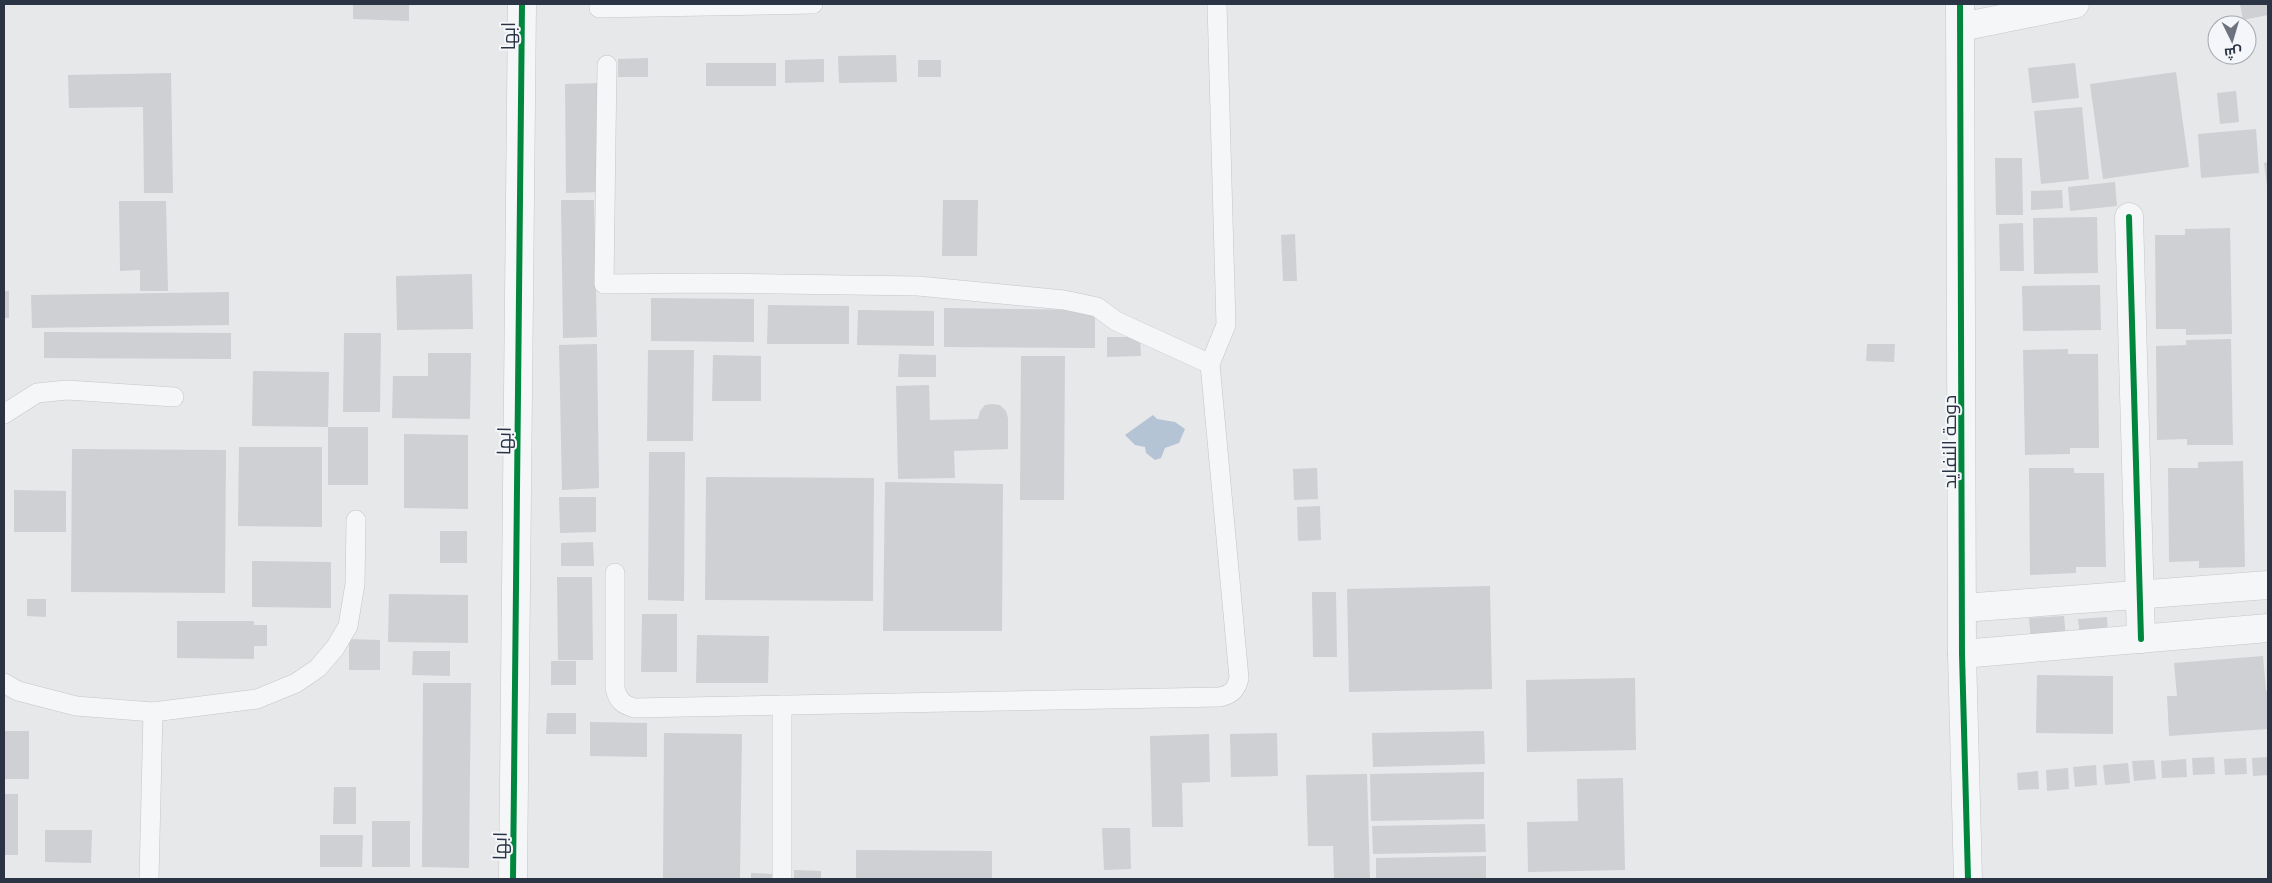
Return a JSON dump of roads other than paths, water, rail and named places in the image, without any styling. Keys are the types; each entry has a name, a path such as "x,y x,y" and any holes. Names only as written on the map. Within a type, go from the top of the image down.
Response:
{"street":[{"name":"ابها","path":"513,879 522,4"},
{"path":"1961,16 2075,4"},
{"name":"دوحة النفايد","path":"1961,16 1962,654 1968,879"},
{"path":"2128,218 2141,639"},
{"path":"1963,608 2268,585"},
{"path":"1962,654 2268,628"}],"lane":[{"path":"599,8 812,4"},
{"path":"615,573 615,688 617,698 625,705 635,708 1220,698 1230,695 1236,688 1239,678 1210,364 1226,325 1217,4"},
{"path":"607,65 604,284 706,283 918,286 1064,300 1097,307 1116,321 1210,364"},
{"path":"4,414 37,393 67,390 174,397"},
{"path":"4,684 18,692 76,706 153,712 257,699 296,683 318,668 335,648 348,626 355,584 356,520"},
{"path":"782,705 782,879"},
{"path":"149,879 153,712"}],"water":[{"path":"1153,415 1157,419 1175,422 1185,429 1179,443 1165,448 1161,458 1155,460 1146,453 1145,447 1135,445 1125,435"}]}
